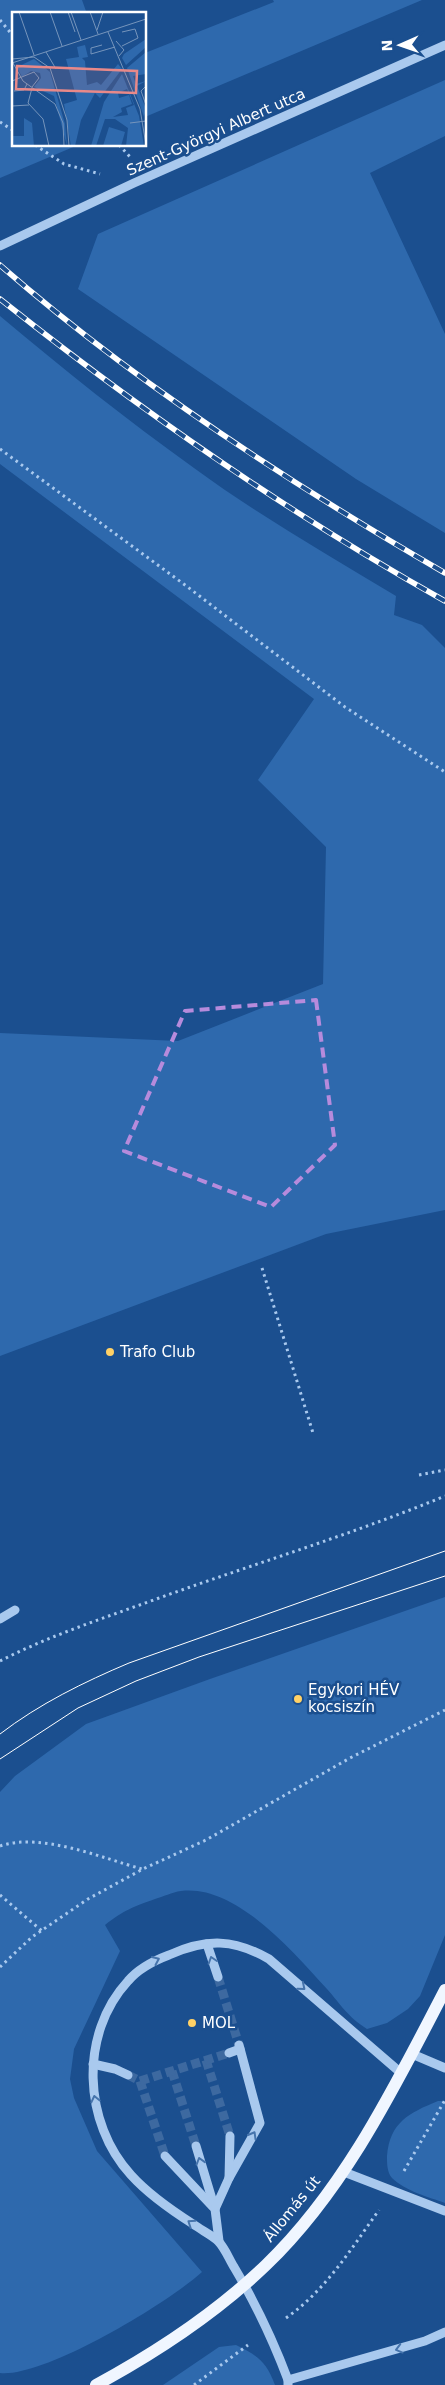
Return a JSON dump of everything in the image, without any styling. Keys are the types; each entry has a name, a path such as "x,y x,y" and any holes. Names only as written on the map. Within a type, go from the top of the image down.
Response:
{"main road":[{"name":"Állomás út","path":"96,2385 137,2363 218,2307 244,2285 289,2240 344,2172 412,2054 445,1990"}],"street":[{"name":"Szent-Györgyi Albert utca","path":"0,246 134,183 445,45"},
{"path":"0,1619 16,1610"},
{"path":"207,1944 218,1977"},
{"path":"219,2241 164,2205 131,2175 109,2145 100,2121 93,2090 93,2064 98,2037 112,2003 128,1981 147,1964 172,1953 207,1944 238,1944 270,1960 401,2073"},
{"path":"215,2209 229,2178 260,2123 240,2047 228,2053"},
{"path":"412,2054 445,2068"},
{"path":"93,2064 115,2069 128,2075"},
{"path":"229,2178 230,2136"},
{"path":"196,2146 215,2209 219,2241 268,2329 288,2382 425,2342 445,2332"},
{"path":"166,2156 215,2209"},
{"path":"344,2172 445,2211"}],"path":[{"path":"0,20 12,35"},
{"path":"0,122 12,130"},
{"path":"37,146 64,164 134,183"},
{"path":"0,449 177,579 345,707 445,772"},
{"path":"262,1268 313,1433"},
{"path":"419,1475 445,1470"},
{"path":"0,1662 25,1648 101,1619 396,1516 445,1496"},
{"path":"0,1967 32,1937 88,1899 143,1869 206,1840 350,1758 445,1710"},
{"path":"0,1846 12,1842 42,1843 143,1869"},
{"path":"0,1896 42,1931"},
{"path":"194,2385 268,2329 306,2304 335,2272 393,2191 445,2100"}],"highlighted area":[{"path":"316,1000 335,1145 271,1207 124,1151 185,1011"}],"shaded area":[{"path":"0,0 82,0 86,12 12,12 12,146 76,146 0,178"},
{"path":"273,0 422,0 146,117 146,53 274,2"},
{"path":"445,80 445,136 370,173 445,334 445,533 356,479 78,289 98,234"},
{"path":"0,316 120,413 218,485 396,596 394,615 422,625 445,648 445,1210 326,1234 0,1356 0,1033 178,1041 323,984 326,847 258,780 314,699 0,464"},
{"path":"445,1597 445,1935 420,1996 408,2009 387,2023 367,2029 350,2015 298,1957 262,1923 222,1898 202,1892 181,1891 171,1893 129,1909 105,1925 120,1951 74,2049 70,2079 74,2098 97,2151 202,2272 162,2302 105,2336 45,2364 20,2371 0,2373 0,1792 15,1776 86,1724"},
{"path":"438,2101 445,2101 445,2203 417,2193 397,2183 390,2176 387,2165 389,2144 397,2127 410,2115"},
{"path":"236,2345 265,2365 275,2385 163,2385 219,2347"}],"tunnel":[{"path":"218,1977 239,2045"},
{"path":"140,2081 229,2053"},
{"path":"206,2060 230,2136"},
{"path":"172,2071 196,2146"},
{"path":"128,2075 140,2081 165,2156"}],"tram line":[{"path":"0,1734 62,1694 129,1663 445,1551"},
{"path":"0,1759 78,1708 136,1681 199,1657 445,1576"}],"railway":[{"path":"0,265 104,350 215,430 329,504 445,573"},
{"path":"0,299 53,341 216,459 329,532 445,601"}],"place":[{"name":"Trafo Club","path":"110,1352"},
{"name":"Egykori HÉV kocsiszín","path":"298,1699"},
{"name":"MOL","path":"192,2023"}]}
